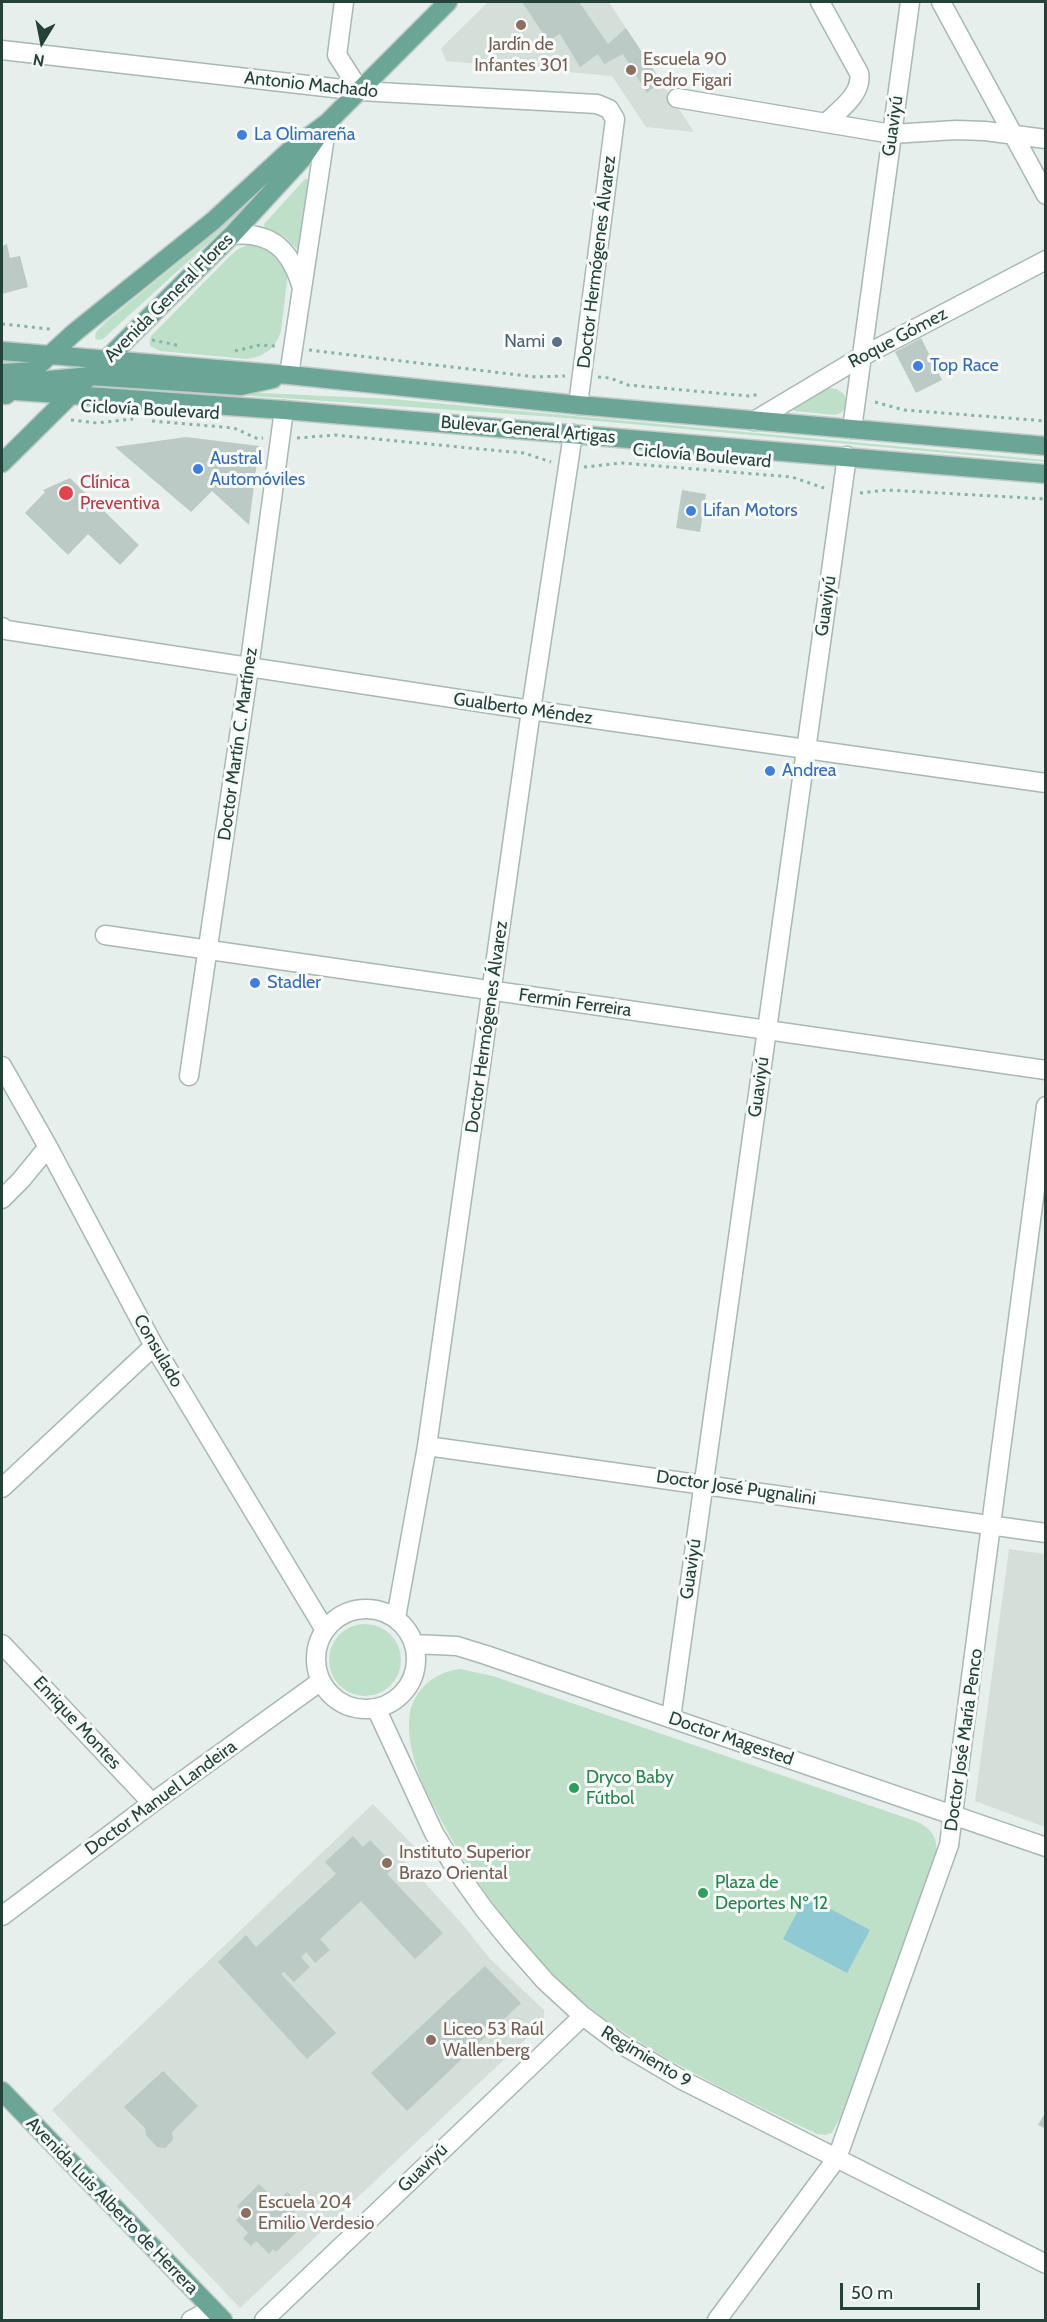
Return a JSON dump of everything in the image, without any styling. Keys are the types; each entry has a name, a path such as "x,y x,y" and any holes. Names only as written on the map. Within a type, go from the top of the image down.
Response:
{"main road":[{"name":"Avenida General Flores","path":"4,393 75,332 213,221 289,151 327,123 448,2"},
{"name":"Avenida General Flores","path":"2,463 232,235 301,160 327,123"},
{"name":"Bulevar General Artigas","path":"2,351 289,375 578,405 1046,446"},
{"name":"Bulevar General Artigas","path":"2,373 55,371 88,366 108,360"},
{"name":"Bulevar General Artigas","path":"4,393 49,380 90,376 241,386 289,375"},
{"name":"Bulevar General Artigas","path":"4,393 70,395 284,410 1046,474"},
{"name":"Avenida Luis Alberto de Herrera","path":"2,2091 218,2315"}],"street":[{"path":"344,2 337,55 360,91"},
{"path":"820,2 859,73 861,82 857,91 826,123"},
{"name":"Guaviyú","path":"852,429 910,2"},
{"path":"941,2 1046,195"},
{"name":"Antonio Machado","path":"2,50 360,91 597,104 609,109 615,119"},
{"path":"677,98 892,134 956,130 1046,139"},
{"name":"Doctor Hermógenes Álvarez","path":"578,405 615,119"},
{"path":"289,375 327,123"},
{"path":"232,235 254,235 278,245 293,264 302,290"},
{"name":"Roque Gómez","path":"754,421 861,357 1046,260"},
{"name":"Doctor Martín C. Martínez","path":"189,1076 284,410"},
{"name":"Doctor Hermógenes Álvarez","path":"396,1618 427,1446 531,710 573,434"},
{"name":"Guaviyú","path":"671,1718 847,456"},
{"name":"Gualberto Méndez","path":"2,627 6,630 249,668 1046,783"},
{"name":"Fermín Ferreira","path":"105,935 1046,1070"},
{"name":"Consulado","path":"2,1066 154,1346 325,1630"},
{"name":"Doctor José María Penco","path":"717,2320 837,2158 949,1845 955,1815 1046,1106"},
{"path":"2,1199 48,1147"},
{"path":"2,1488 154,1346"},
{"name":"Doctor José Pugnalini","path":"427,1446 1046,1533"},
{"path":"363,1609 375,1609 396,1618 407,1630 414,1644 415,1667 412,1679 398,1698 376,1708 357,1708 339,1701 329,1693 321,1681 316,1661 316,1650 325,1630 342,1615 363,1609"},
{"name":"Enrique Montes","path":"2,1644 152,1803"},
{"name":"Doctor Magested","path":"414,1644 457,1646 1046,1847"},
{"name":"Doctor Manuel Landeira","path":"2,1916 152,1803 321,1681"},
{"name":"Regimiento 9","path":"376,1708 434,1833 459,1874 510,1941 545,1981 583,2016 619,2043 682,2080 1046,2264"},
{"name":"Guaviyú","path":"264,2320 583,2016"},
{"path":"191,2320 218,2315"}],"path":[{"path":"2,324 75,332"},
{"path":"128,339 155,340 190,347"},
{"path":"226,350 237,351 260,345 536,377 582,375 610,378 628,385 749,396 768,393"},
{"path":"856,400 904,410 1046,421"},
{"name":"Ciclovía Boulevard","path":"48,417 97,423 132,419 211,425 234,428 258,439 335,435 501,450 524,453 557,464 568,465 594,467 622,463 792,477 820,487 863,493 887,490 952,492 1004,498 1046,499"}],"shaded area":[{"path":"488,2 609,2 694,132 646,127 612,76 446,61 441,48"},
{"path":"1009,1549 1045,1554 1045,1827 975,1801"},
{"path":"373,1804 415,1847 403,1859 464,1926 490,1959 544,2010 544,2022 240,2308 52,2110"}],"green space":[{"path":"273,177 216,236 103,339 95,338 96,332 108,320 216,232"},
{"path":"305,179 312,180 300,252 284,236 265,230 264,224"},
{"path":"250,244 275,250 288,273 281,331 276,343 269,351 247,359 160,351 150,346 152,335 231,255"},
{"path":"110,386 392,399 1045,460 1045,462 554,417"},
{"path":"829,388 837,389 844,394 846,404 842,412 835,415 794,411 794,407"},
{"path":"372,1624 391,1634 399,1646 401,1660 399,1674 391,1686 379,1694 358,1696 339,1686 331,1674 329,1653 339,1634 351,1626"},
{"name":"Plaza de Deportes Nº 12","path":"460,1669 493,1676 918,1822 930,1831 935,1838 936,1854 841,2116 832,2133 817,2134 768,2111 697,2075 628,2035 600,2016 573,1993 524,1943 481,1887 446,1829 421,1778 412,1751 410,1712 418,1694 424,1686 440,1675"}],"water":[{"path":"806,1896 870,1930 847,1973 783,1939"}],"building":[{"path":"522,2 579,2 608,44 626,28 661,81 647,93 623,54 604,64 598,54 580,67 560,34 548,41"},
{"path":"7,244 10,258 20,256 28,287 2,294 2,246"},
{"name":"Top Race","path":"921,338 942,380 916,393 895,352"},
{"name":"Austral Automóviles","path":"186,437 259,446 249,525 212,491 191,512 115,447"},
{"path":"70,478 139,545 120,565 88,534 68,555 25,513 45,492 43,490"},
{"name":"Lifan Motors","path":"682,490 706,494 700,532 676,528"},
{"path":"353,1836 363,1847 370,1840 395,1866 387,1874 443,1933 415,1959 361,1901 320,1939 330,1950 315,1963 306,1952 301,1957 310,1967 294,1982 284,1972 281,1974 336,2033 307,2059 218,1962 246,1935 256,1947 336,1874 325,1862"},
{"path":"485,1966 521,2003 407,2111 371,2073"},
{"path":"163,2071 198,2106 172,2132 173,2140 165,2148 157,2147 146,2135 145,2128 124,2107"},
{"path":"1046,2111 1046,2129 1038,2125"},
{"path":"259,2184 277,2202 287,2192 299,2203 292,2209 302,2219 295,2226 299,2230 276,2252 273,2249 269,2254 256,2241 251,2246 243,2238 248,2233 236,2220 243,2213 237,2206"}],"place":[{"name":"Jardín de Infantes 301","path":"521,25"},
{"name":"Escuela 90 Pedro Figari","path":"631,70"},
{"name":"La Olimareña","path":"242,135"},
{"name":"Nami","path":"557,342"},
{"name":"Top Race","path":"918,366"},
{"name":"Austral Automóviles","path":"198,469"},
{"name":"Clínica Preventiva","path":"66,493"},
{"name":"Lifan Motors","path":"691,511"},
{"name":"Andrea","path":"770,771"},
{"name":"Stadler","path":"255,983"},
{"name":"Dryco Baby Fútbol","path":"574,1788"},
{"name":"Instituto Superior Brazo Oriental","path":"387,1863"},
{"name":"Plaza de Deportes Nº 12","path":"703,1893"},
{"name":"Liceo 53 Raúl Wallenberg","path":"431,2040"},
{"name":"Escuela 204 Emilio Verdesio","path":"246,2213"}]}
